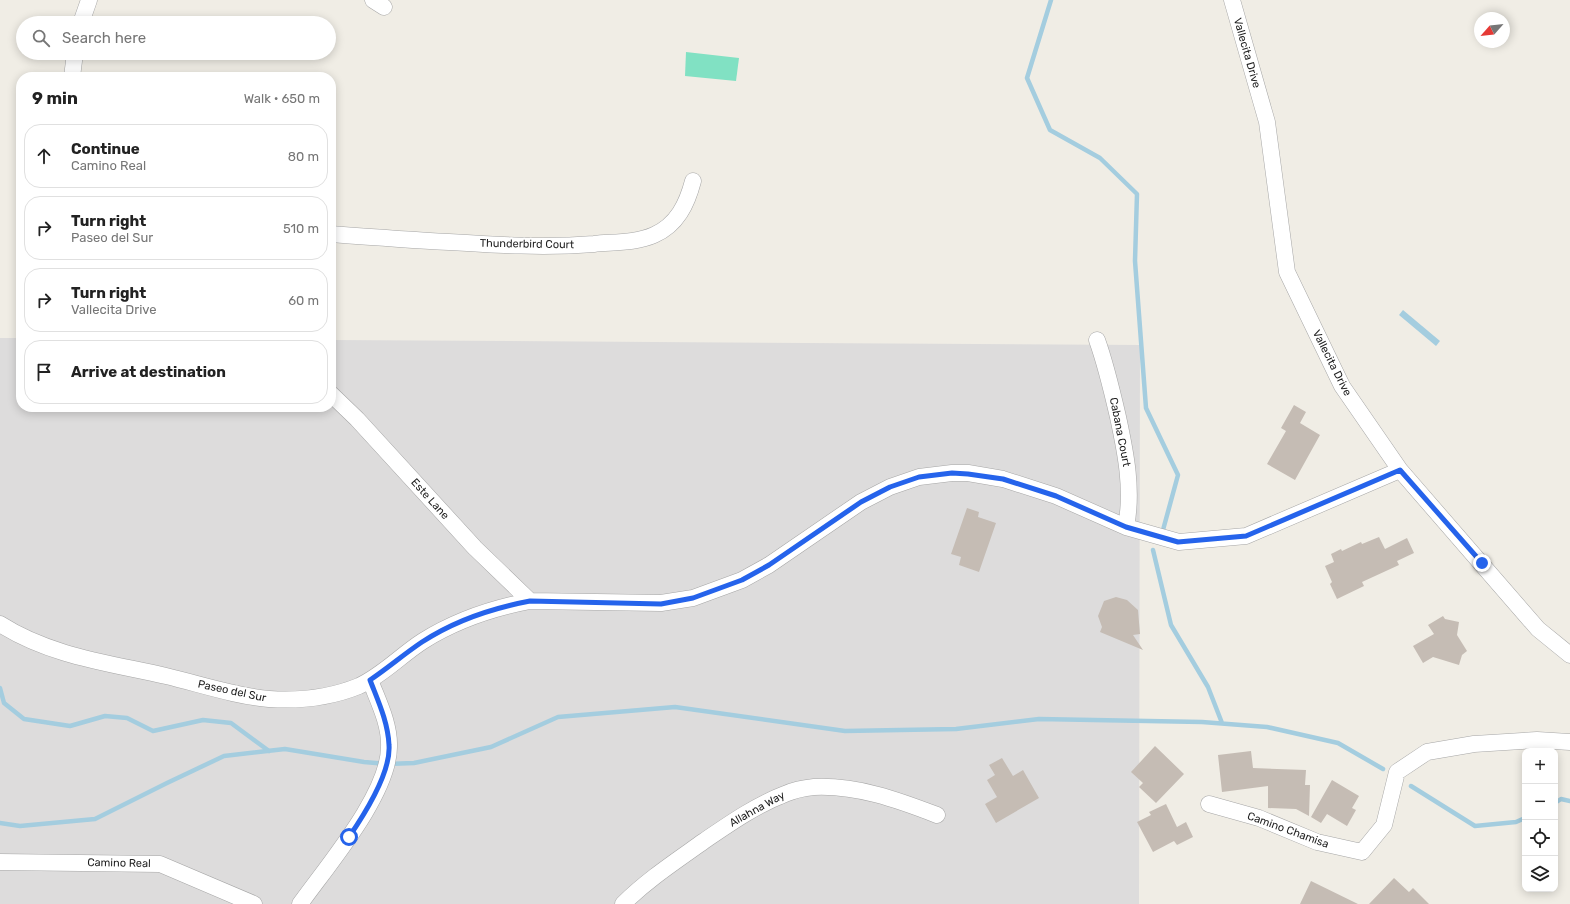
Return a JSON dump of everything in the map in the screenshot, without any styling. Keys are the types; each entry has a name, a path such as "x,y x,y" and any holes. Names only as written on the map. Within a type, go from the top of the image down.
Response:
{"street":[{"path":"83,16 89,0"},
{"name":"Vallecita Drive","path":"1232,0 1267,122 1287,272 1342,386 1400,470 1538,629 1570,655"},
{"path":"72,72 73,60"},
{"name":"Thunderbird Court","path":"336,234 508,246 581,245 638,240 665,229 675,220 684,208 693,181"},
{"name":"Cabana Court","path":"1097,340 1109,378 1127,463 1130,504 1126,527"},
{"name":"Este Lane","path":"336,399 464,537 530,601"},
{"name":"Paseo del Sur","path":"0,624 32,641 70,655 252,697 285,700 321,696 347,690 370,680 423,641 442,631 491,611 511,605 530,601 661,604 676,602 709,593 756,573 845,512 877,493 905,481 935,475 968,474 1003,479 1056,496 1126,527 1178,542 1246,536 1400,470"},
{"path":"300,904 354,829 371,801 387,764 390,746 387,730 370,680"},
{"name":"Camino Chamisa","path":"1209,804 1258,818 1318,842 1362,852 1384,825 1397,772 1427,752 1474,744 1537,740 1570,742"},
{"name":"Allahna Way","path":"623,904 664,869 719,831 766,803 785,793 795,790 824,787 872,793 896,799 938,815"},
{"name":"Camino Real","path":"0,862 160,864 254,904"}],"shaded area":[{"path":"0,338 16,338 16,412 336,412 336,340 1140,345 1139,904 0,904"}],"green space":[{"path":"686,52 739,58 736,81 685,76"}],"water":[{"path":"1403,310 1440,341 1436,346 1399,315"}],"building":[{"path":"1294,405 1306,412 1300,423 1320,435 1295,480 1267,464 1286,431 1281,428"},
{"path":"967,508 979,512 978,517 996,523 979,572 959,565 961,557 951,554"},
{"path":"1379,537 1385,549 1407,538 1414,553 1397,561 1399,565 1362,582 1364,586 1337,599 1330,584 1332,582 1325,566 1334,562 1331,554 1341,549 1342,551 1361,542 1362,544"},
{"path":"1116,597 1127,600 1138,610 1140,634 1133,635 1143,650 1100,632 1102,627 1098,616 1104,601"},
{"path":"1443,616 1445,619 1459,622 1457,635 1467,651 1462,655 1459,665 1433,657 1423,663 1413,646 1434,634 1428,625"},
{"path":"1155,746 1184,774 1156,803 1139,787 1143,783 1131,772"},
{"path":"1251,751 1253,768 1306,770 1305,785 1310,785 1309,816 1296,809 1268,808 1268,786 1222,792 1218,755"},
{"path":"1002,758 1013,776 1023,770 1039,798 996,823 985,804 997,797 987,780 995,775 989,765"},
{"path":"1332,780 1359,796 1352,808 1356,810 1347,826 1327,814 1321,823 1311,817"},
{"path":"1166,804 1177,827 1186,822 1193,837 1177,845 1174,841 1153,852 1137,822 1151,815 1149,812"},
{"path":"1394,878 1409,892 1413,888 1429,904 1369,904"},
{"path":"1311,881 1358,904 1300,904"}],"waterway":[{"path":"1051,0 1027,78 1050,130 1100,158 1137,194 1135,261 1146,408 1178,475 1163,530"},
{"path":"1153,550 1171,625 1208,687 1222,723"},
{"path":"0,688 4,703 24,719 70,726 105,716 127,718 153,731 203,720 231,723 269,751"},
{"path":"0,823 20,826 95,819 224,756 285,749 364,762 387,764 414,763 491,747 558,717 675,707 845,731 956,729 1039,719 1202,722 1267,727 1338,743 1383,769"},
{"path":"1411,786 1475,826 1516,822 1522,819"},
{"path":"1558,801 1561,799 1570,801"}],"route":[{"path":"349,837 371,801 384,772 389,755 390,746 383,714 370,680 423,641 459,623 491,611 530,601 661,604 676,602 709,593 756,573 845,512 877,493 905,481 919,477 952,473 984,475 1003,479 1031,487 1080,505 1126,527 1178,542 1246,536 1400,470 1482,563"}]}
